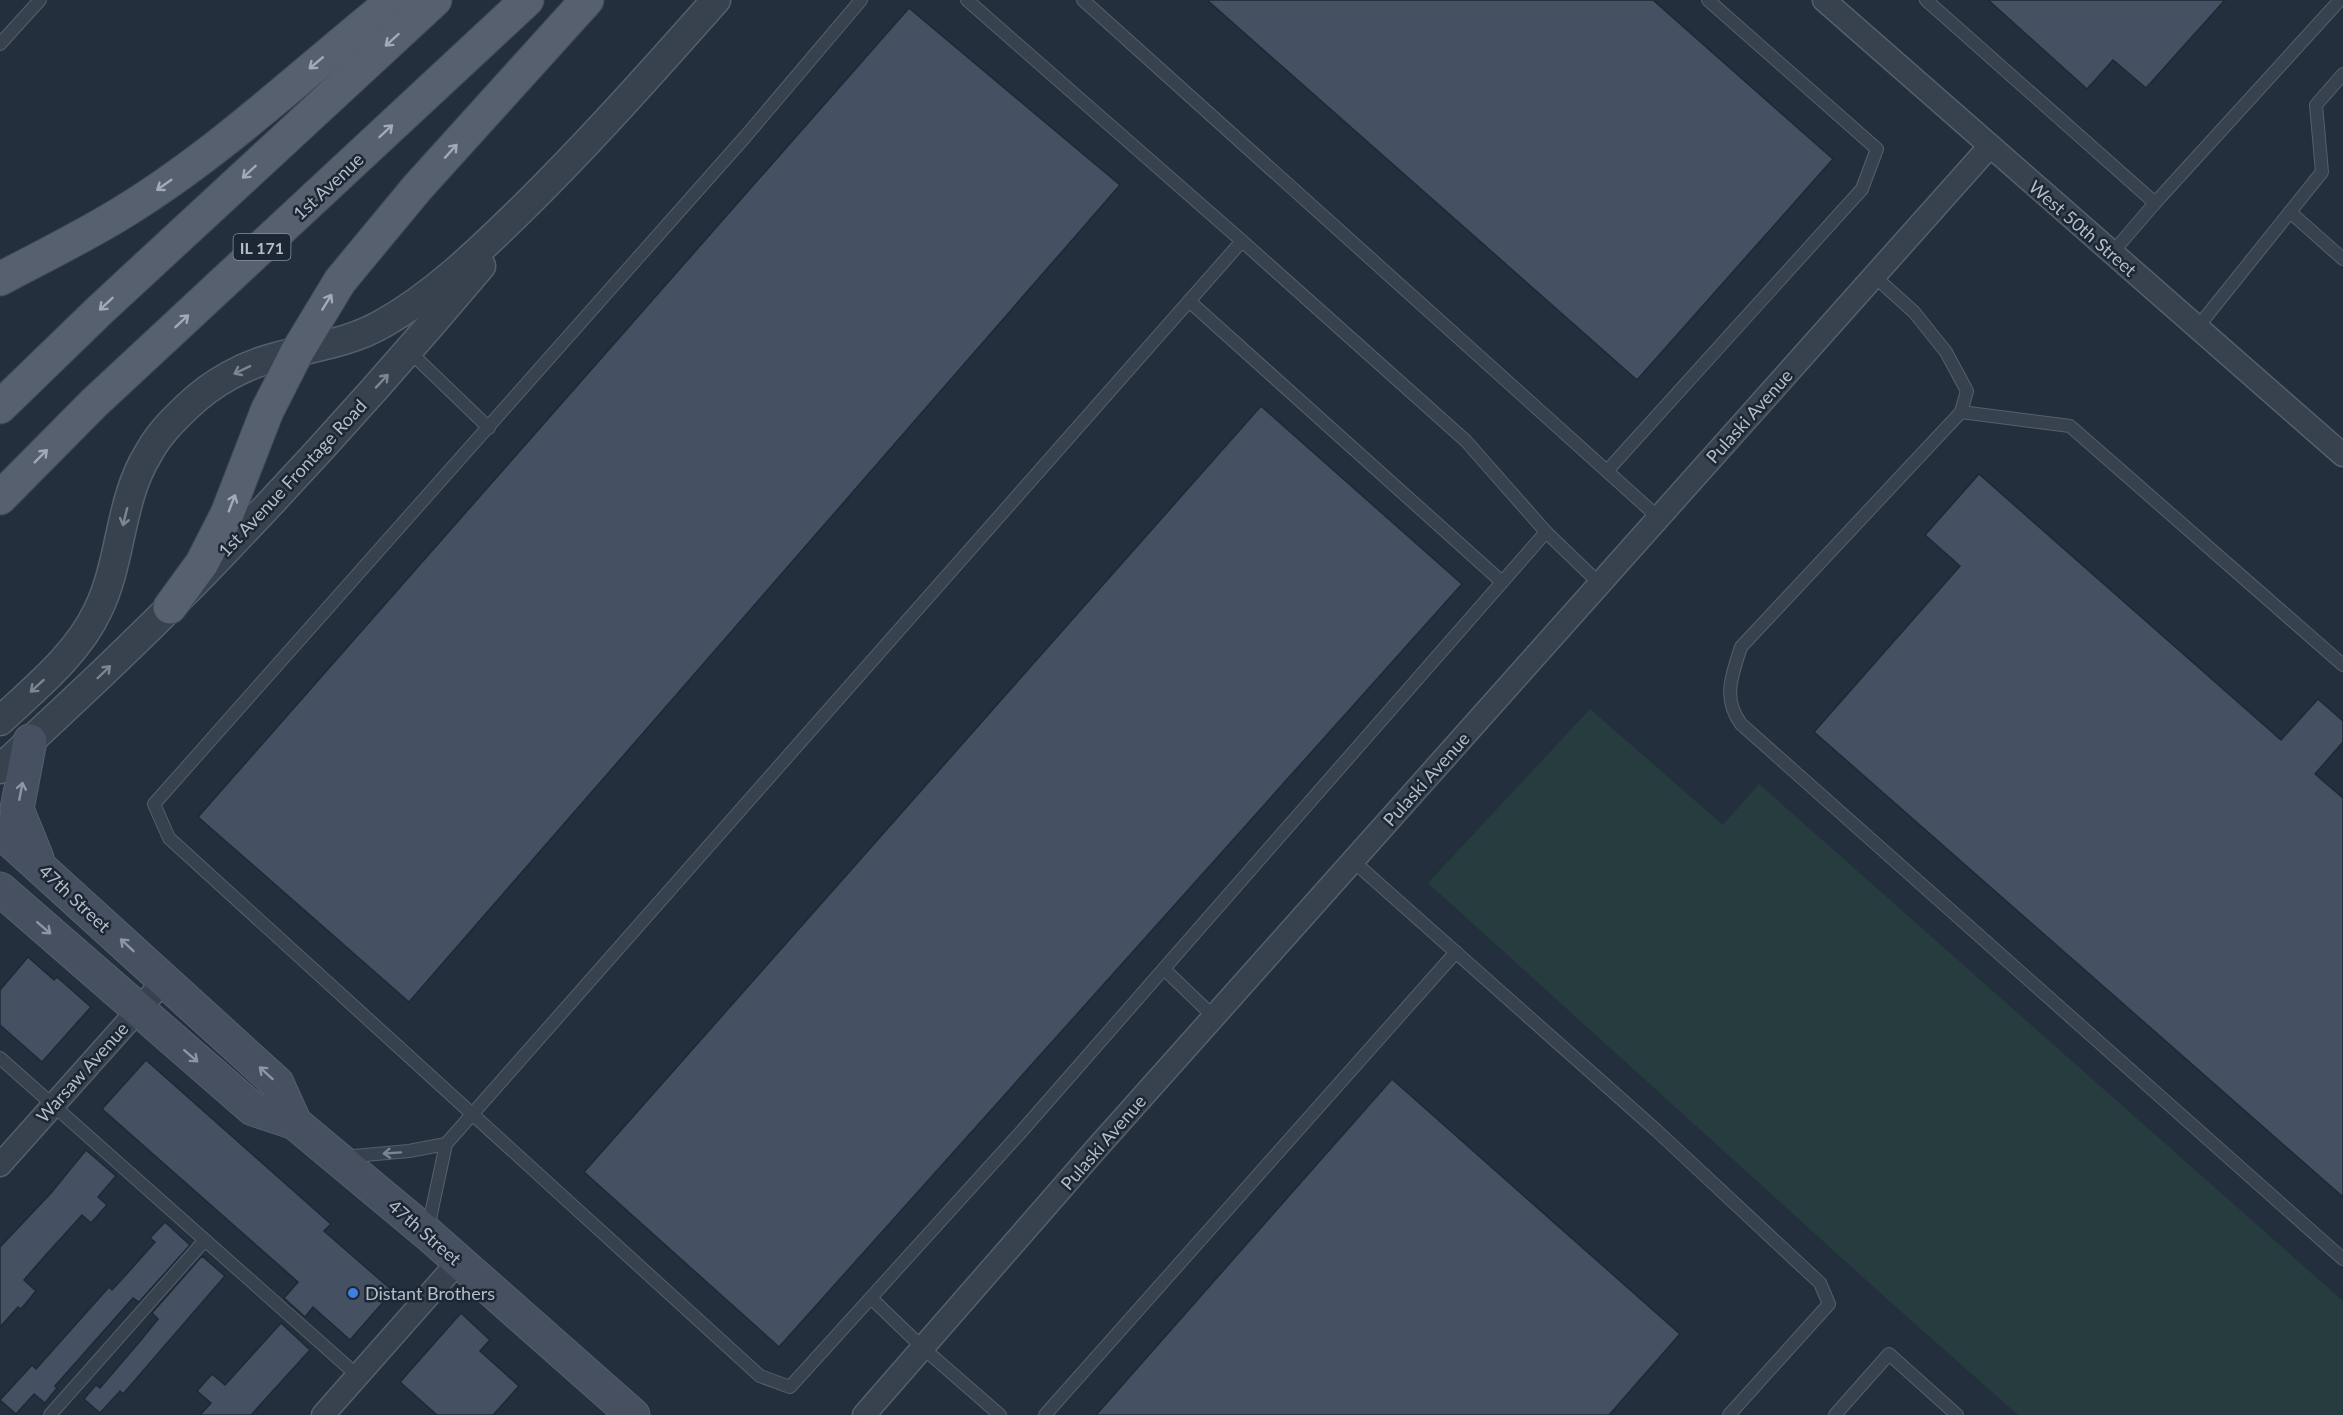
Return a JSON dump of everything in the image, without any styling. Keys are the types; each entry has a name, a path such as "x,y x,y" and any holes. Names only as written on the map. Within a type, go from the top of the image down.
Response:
{"main road":[{"path":"0,279 78,238 169,181 225,140 394,0"},
{"path":"0,407 116,294 435,0"},
{"name":"1st Avenue","path":"0,498 94,403 527,0"},
{"path":"170,607 202,563 227,514 267,411 297,352 339,281 376,234 587,0"},
{"path":"30,741 17,809 40,866"},
{"name":"47th Street","path":"0,831 277,1083 295,1123"},
{"name":"47th Street","path":"0,889 254,1110 295,1123 337,1157 427,1233 633,1415"}],"street":[{"name":"1st Avenue Frontage Road","path":"0,769 229,548 409,351 564,168 716,0"},
{"name":"West 50th Street","path":"1824,0 2343,455"},
{"name":"Pulaski Avenue","path":"864,1415 1214,1017 1990,146"},
{"name":"1st Avenue Frontage Road","path":"0,721 53,671 74,647 98,612 111,577 134,484 147,454 166,428 191,403 226,378 252,365 342,342 381,325 418,301 485,245 564,168"},
{"name":"Warsaw Avenue","path":"0,1165 165,980"},
{"path":"323,1415 459,1261"}],"lane":[{"path":"0,44 40,0"},
{"path":"861,0 745,137 154,804 169,838 760,1376 790,1387 1022,1132 1546,532"},
{"path":"967,0 1466,441 1546,532 1600,584"},
{"path":"1083,0 1659,518"},
{"path":"1607,471 1862,189 1877,149 1708,0"},
{"path":"1926,0 2155,204"},
{"path":"2112,253 2340,0"},
{"path":"2198,328 2322,172 2316,105 2343,74"},
{"path":"2290,212 2343,260"},
{"path":"427,1233 446,1144 1242,241"},
{"path":"1874,276 1914,312 1946,352 1967,391 1961,411 1741,647 1730,682 1731,711 1741,724 2343,1259"},
{"path":"1189,301 1502,582"},
{"path":"409,351 489,428"},
{"path":"1961,411 2070,426 2343,665"},
{"path":"1353,861 1656,1130 1820,1283 1829,1304 1729,1415"},
{"path":"1045,1415 1456,952"},
{"path":"1164,969 1214,1017"},
{"path":"0,1058 358,1376"},
{"path":"337,1157 409,1151 446,1144"},
{"path":"50,1415 205,1240"},
{"path":"871,1298 923,1348 1000,1415"},
{"path":"1835,1415 1889,1354 1957,1415"}],"green space":[{"path":"1590,709 1723,825 1759,784 2343,1301 2343,1415 2018,1415 1428,883"}],"building":[{"path":"1207,0 1653,0 1833,159 1637,380"},
{"path":"1988,0 2225,0 2146,88 2113,60 2087,89"},
{"path":"909,8 1120,185 409,1002 198,817"},
{"path":"1261,406 1462,584 779,1347 584,1172"},
{"path":"1979,474 2281,740 2318,699 2343,721 2343,742 2315,774 2343,798 2343,1197 1814,732 1960,566 1925,535"},
{"path":"28,957 54,980 57,977 91,1007 42,1062 0,1025 0,990"},
{"path":"146,1060 331,1224 324,1231 393,1291 350,1340 313,1307 305,1317 284,1298 298,1282 102,1109"},
{"path":"1392,1079 1680,1334 1609,1415 1096,1415"},
{"path":"86,1150 116,1176 98,1197 107,1205 91,1223 82,1215 44,1257 24,1280 36,1291 21,1309 18,1307 0,1327 0,1247 51,1193"},
{"path":"165,1222 190,1245 139,1302 133,1298 55,1386 57,1388 45,1403 34,1394 16,1414 0,1400 32,1365 36,1369 109,1287 112,1290 155,1242 150,1238"},
{"path":"202,1256 225,1276 123,1394 120,1391 100,1413 84,1399 96,1385 100,1388 141,1340 158,1319 152,1313"},
{"path":"461,1313 490,1340 480,1351 519,1386 493,1415 437,1415 400,1382"},
{"path":"281,1323 310,1350 251,1415 200,1415 211,1403 197,1391 212,1374 225,1385"}],"place":[{"name":"Distant Brothers","path":"353,1293"}]}
